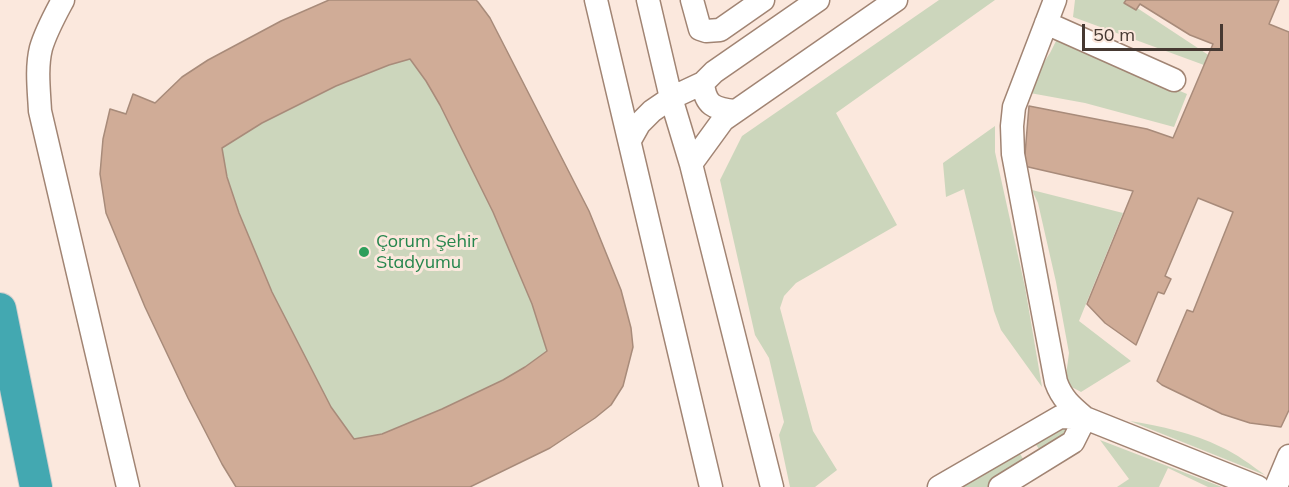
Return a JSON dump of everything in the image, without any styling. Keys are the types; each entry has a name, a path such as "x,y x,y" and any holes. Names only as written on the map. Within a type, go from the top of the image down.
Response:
{"highway":[{"path":"0,309 36,487"}],"street":[{"path":"63,0 41,49 40,111 128,487"},
{"path":"596,0 711,487"},
{"path":"648,0 671,98 692,164 772,487"},
{"path":"692,0 700,29 706,31 720,30 756,2"},
{"path":"630,140 639,124 652,111 671,98 703,83 714,72 818,0"},
{"path":"692,164 723,120 896,0"},
{"path":"1055,0 1014,107 1011,126 1013,154 1056,382 1067,402 1085,418"},
{"path":"1046,23 1174,80"},
{"path":"703,83 704,95 709,102 716,107 735,111"},
{"path":"939,487 1060,417 1085,418 1258,487"},
{"path":"1000,487 1073,442 1085,418"},
{"path":"1276,487 1289,456"}],"green space":[{"path":"939,0 995,0 836,113 897,225 796,283 784,296 780,308 813,431 837,470 815,487 790,487 779,435 784,422 769,358 755,335 720,180 742,136"},
{"path":"1075,0 1125,0 1213,58 1204,65 1073,17"},
{"name":"Çorum Şehir Stadyumu","path":"478,2 490,18 589,211 621,290 631,328 633,347 623,386 611,405 550,448 470,487 236,487 188,398 145,307 106,213 100,174 103,139 110,109 126,113 133,94 155,103 182,77 208,60"},
{"path":"1057,39 1187,94 1174,127 1085,103 1030,93 1039,70"},
{"path":"995,126 995,152 1025,287 1042,387 1001,330 994,311 964,189 946,197 943,163"},
{"path":"1032,190 1123,213 1079,321 1131,361 1081,392 1068,385 1066,375 1069,353 1056,282 1038,203"},
{"path":"1068,421 1077,425 1044,456 1034,442"},
{"path":"1130,421 1177,431 1210,442 1233,453 1265,475"},
{"path":"1100,440 1222,487 1208,487 1168,468 1159,487 1117,487 1129,479"},
{"path":"1018,450 1027,466 992,487 956,487"}],"building":[{"name":"Çorum Şehir Stadyumu","path":"329,0 476,0 478,2 490,18 589,211 621,290 631,328 633,347 623,386 611,405 550,448 470,487 236,487 188,398 145,307 106,213 100,174 103,139 110,109 126,114 133,94 155,103 182,77 208,60 281,21","holes":["410,59 426,81 493,212 532,304 547,351 503,380 442,409 382,434 354,439 331,407 272,292 239,213 227,177 222,148 262,123 336,86 389,65"]},
{"path":"1126,0 1279,0 1269,24 1289,32 1289,410 1281,427 1250,423 1222,414 1157,381 1187,310 1193,312 1233,212 1198,198 1165,276 1171,279 1164,294 1158,292 1136,345 1105,323 1087,304 1133,191 1024,166 1029,106 1147,129 1173,138 1213,44 1190,35 1140,4 1136,10 1124,3"}],"place":[{"name":"Çorum Şehir Stadyumu","path":"364,252"}]}
